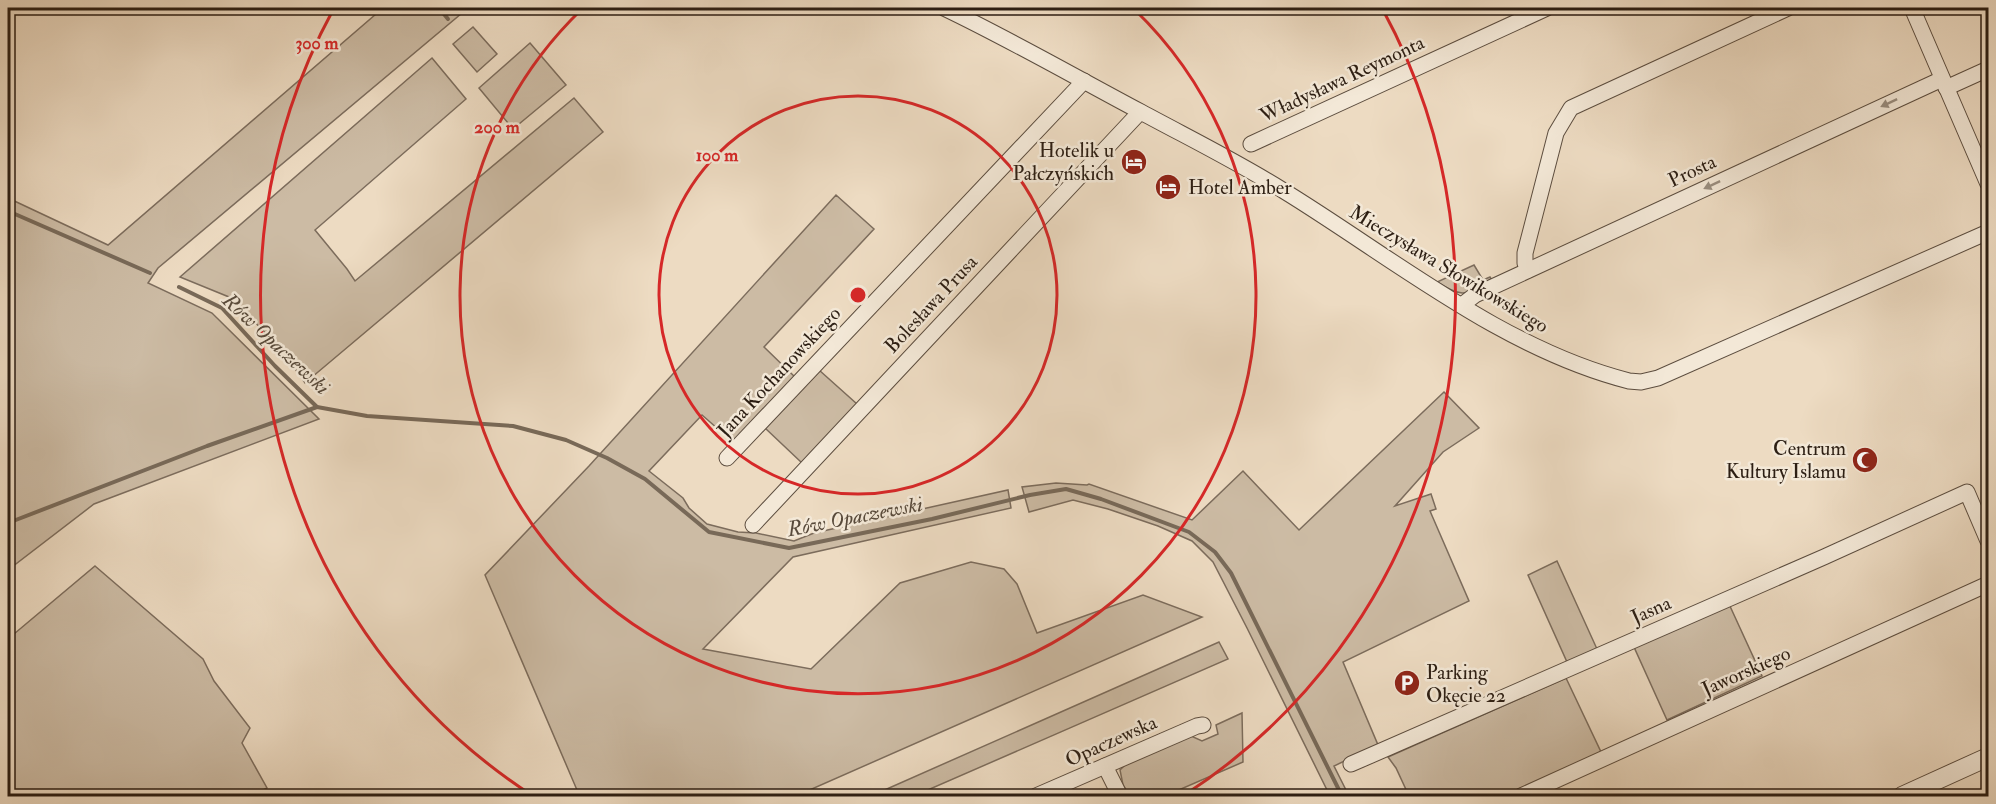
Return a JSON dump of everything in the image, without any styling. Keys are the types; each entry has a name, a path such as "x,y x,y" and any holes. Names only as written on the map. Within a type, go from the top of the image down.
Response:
{"street":[{"name":"Mieczysława Słowikowskiego","path":"944,8 993,31 1140,112 1247,167 1412,275 1527,343 1620,378 1645,381 1670,373 1989,232"},
{"name":"Władysława Reymonta","path":"1251,144 1547,8"},
{"path":"1528,270 1525,253 1553,143 1563,119 1571,108 1788,8"},
{"path":"1912,8 1989,184"},
{"name":"Prosta","path":"1462,305 1475,295 1528,270 1944,84 1989,69"},
{"name":"Jana Kochanowskiego","path":"727,458 1084,81"},
{"name":"Bolesława Prusa","path":"753,525 1140,112"},
{"name":"Jasna","path":"1351,764 1967,492 1989,541"},
{"name":"Jaworskiego","path":"1521,796 1989,584"},
{"name":"Opaczewska","path":"1036,796 1203,725"},
{"path":"1902,796 1989,758"},
{"path":"1105,766 1120,796"}],"shaded area":[{"path":"383,8 468,8 158,268 148,283 212,313 319,419 94,504 8,570 8,198 108,245"},
{"path":"473,27 497,54 477,72 453,44"},
{"path":"530,43 566,85 513,129 479,88"},
{"path":"432,58 466,99 315,230 355,281 574,98 603,132 305,383 279,346 229,297 180,277"},
{"path":"836,195 874,229 764,347 796,378 734,443 702,415 649,471 683,498 689,508 707,524 738,532 756,533 794,541 814,533 1008,490 1011,508 793,557 703,649 811,669 900,583 971,562 1004,569 1017,584 1037,633 1143,595 1202,617 796,796 563,796 577,790 485,575 589,466"},
{"path":"1474,265 1483,280 1490,277 1493,282 1470,292 1459,293 1437,282"},
{"path":"819,370 857,404 802,463 765,428"},
{"path":"1444,392 1479,428 1443,452 1395,506 1431,494 1436,509 1430,511 1469,601 1343,662 1378,745 1334,766 1349,796 1330,796 1213,562 1192,541 1158,526 1073,500 1029,512 1022,487 1056,483 1089,484 1192,520 1243,471 1299,530"},
{"path":"1557,561 1597,649 1567,662 1528,575"},
{"path":"95,566 203,659 214,681 250,728 242,743 267,788 252,796 8,796 8,639"},
{"path":"1729,604 1762,676 1667,720 1634,647"},
{"path":"1219,642 1228,659 914,796 871,796"},
{"path":"1566,678 1601,752 1503,796 1409,796 1396,768 1388,757"},
{"path":"1242,713 1243,762 1165,796 1130,796 1123,785 1120,770 1128,762 1189,735 1202,741 1218,734 1216,725"}],"waterway":[{"path":"439,8 448,19"},
{"name":"Rów Opaczewski","path":"8,211 150,273"},
{"name":"Rów Opaczewski","path":"179,287 222,308 275,366 317,407 367,416 513,426 566,440 607,458 645,479 709,532 789,548 1066,489 1101,499 1189,532 1215,552 1231,573 1342,796"},
{"path":"8,523 207,446 317,407"}],"place":[{"name":"Hotelik u Pałczyńskich","path":"1134,162"},
{"name":"Hotel Amber","path":"1168,187"},
{"name":"Centrum Kultury Islamu","path":"1865,460"},
{"name":"Parking Okęcie 22","path":"1407,683"}]}
